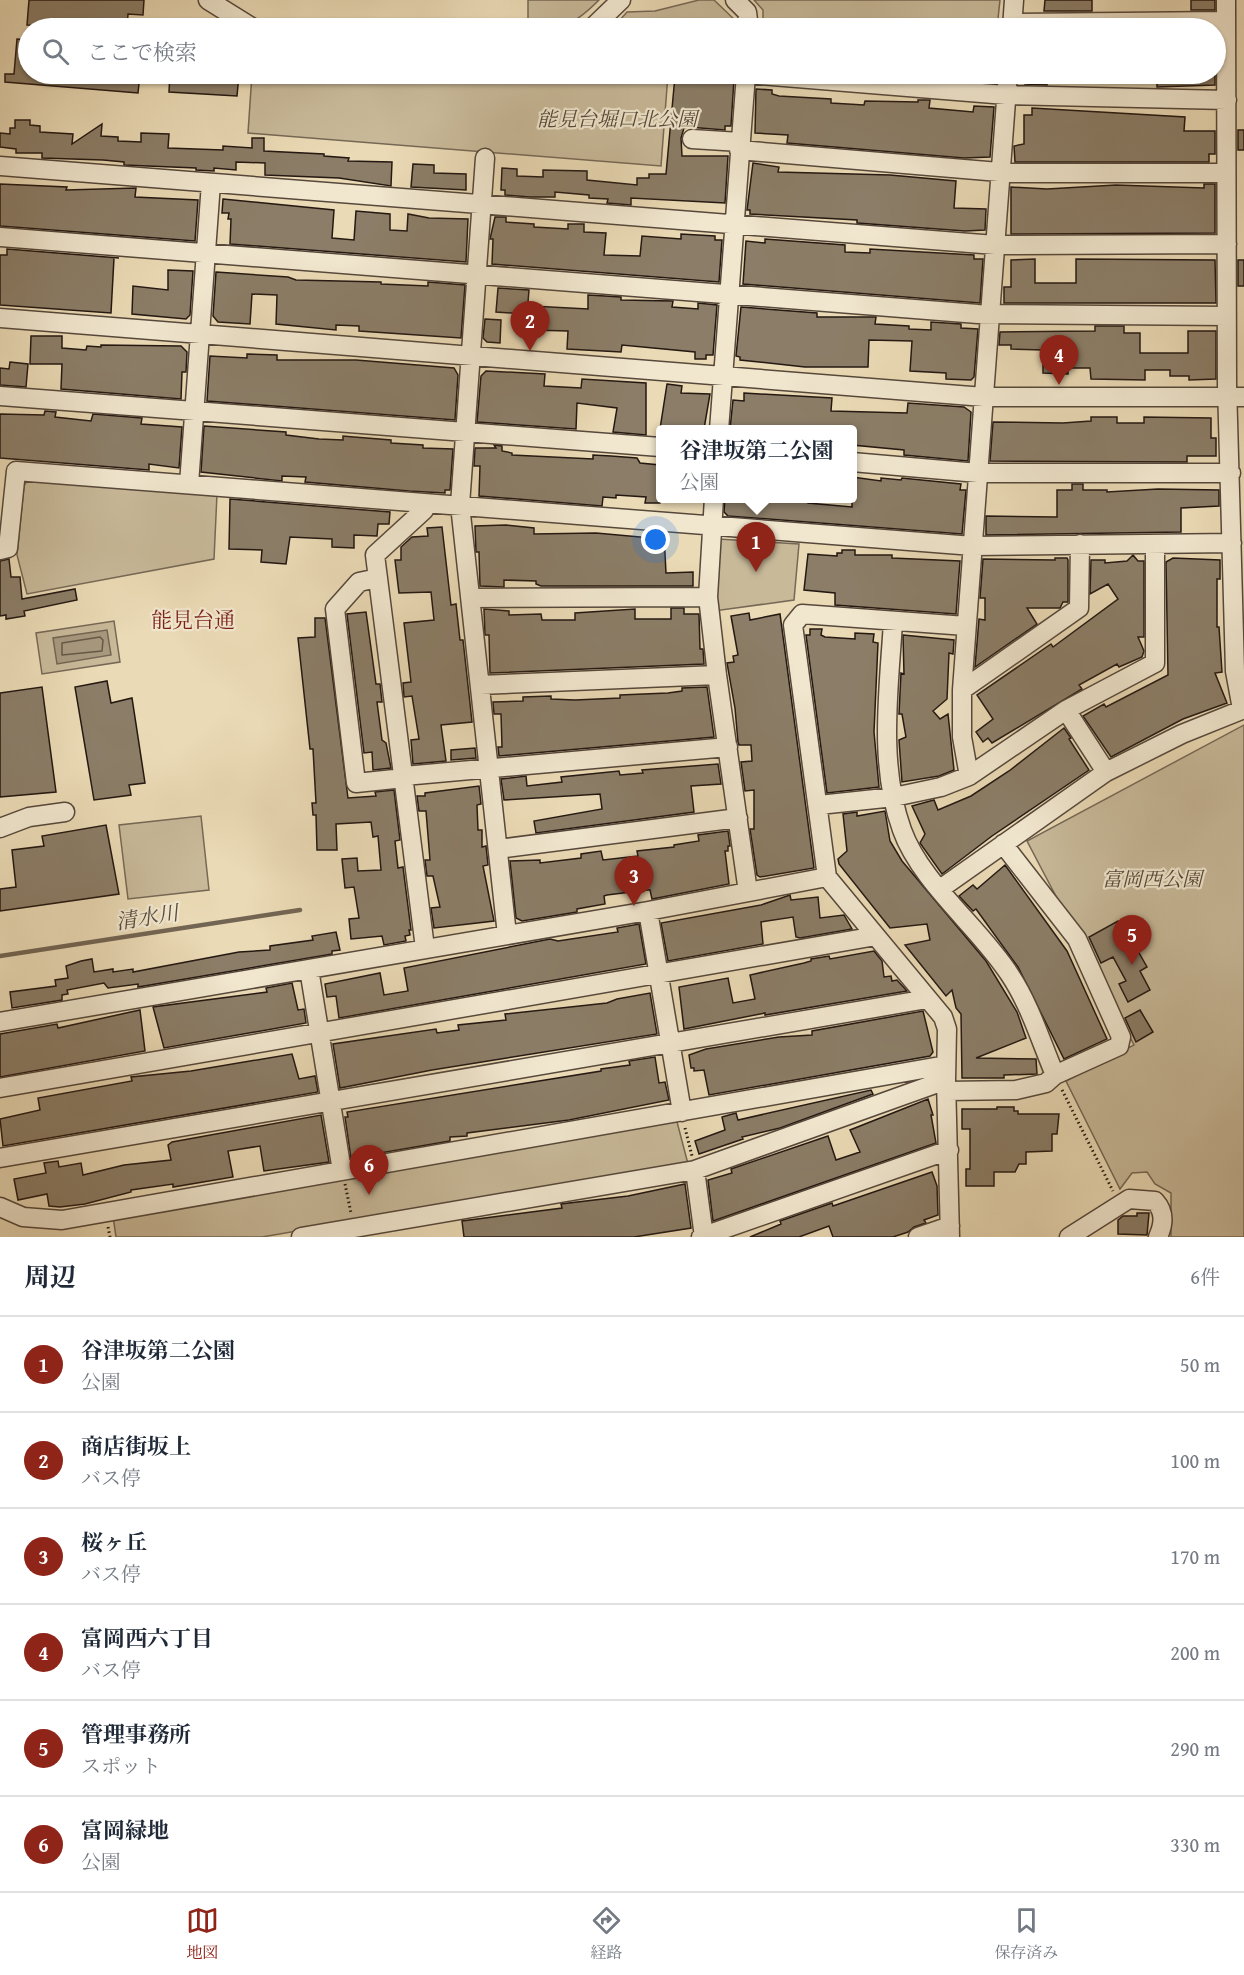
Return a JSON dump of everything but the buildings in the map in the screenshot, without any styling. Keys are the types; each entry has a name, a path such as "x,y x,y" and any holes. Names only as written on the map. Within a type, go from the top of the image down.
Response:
{"street":[{"path":"208,0 237,18"},
{"path":"602,18 621,0"},
{"path":"735,0 747,12 748,18"},
{"path":"1013,18 1014,0"},
{"path":"1225,18 1226,0"},
{"path":"940,889 1106,772 1182,734 1243,709 1235,670 1231,473 1236,397 1226,316 1227,244 1235,220 1226,173 1226,60"},
{"path":"719,425 721,374 745,84"},
{"path":"870,84 1006,95 1227,100"},
{"path":"969,776 962,737 962,690 1007,84"},
{"path":"692,139 740,146 1000,171 1226,173"},
{"path":"486,158 460,505 472,598 507,935"},
{"path":"0,166 996,244 1227,244"},
{"path":"189,484 211,183"},
{"path":"0,237 989,315 1226,316"},
{"path":"0,318 721,374 984,397 1236,397"},
{"path":"0,396 656,447"},
{"path":"857,462 978,473 1231,473"},
{"path":"0,550 8,548 8,470 973,546 1232,543"},
{"path":"424,503 424,510 375,555 425,948"},
{"path":"714,503 708,597 748,892"},
{"path":"962,690 1079,608 1080,544"},
{"path":"819,805 894,797 941,788 969,776 1066,710 1155,663 1155,545"},
{"path":"378,578 359,582 335,609 356,783 488,768 728,747"},
{"path":"472,598 708,597"},
{"path":"918,1237 950,1232 947,1029 943,1017 827,877 793,625 802,614 966,626"},
{"path":"893,622 887,720 894,797 903,832 912,850 940,889 1010,975 1055,1075"},
{"path":"480,685 717,675"},
{"path":"1066,710 1106,772"},
{"path":"0,828 29,817 65,812"},
{"path":"498,849 738,818"},
{"path":"0,1205 23,1217 62,1220 682,1112 946,1079 1016,1090 1046,1083 1055,1075 1119,1046 1121,1037 1077,939 1003,844"},
{"path":"0,1022 648,911 827,877"},
{"path":"648,911 657,976 682,1112"},
{"path":"0,1088 657,976 876,936"},
{"path":"309,969 342,1171"},
{"path":"0,1158 670,1041 927,999"},
{"path":"301,1237 355,1232 695,1170 946,1079"},
{"path":"695,1170 703,1237 948,1150"},
{"path":"1069,1237 1129,1199 1155,1201 1162,1208 1163,1221 1158,1237"}],"path":[{"path":"1055,1075 1120,1206"},
{"path":"682,1112 695,1170"},
{"path":"342,1171 355,1232"}],"green space":[{"path":"528,0 599,0 578,18 528,18"},
{"path":"699,0 714,0 733,18 622,18 627,12 655,11"},
{"path":"754,0 1000,0 998,18 763,18 763,10"},
{"name":"能見台堀口北公園","path":"251,84 667,84 661,166 248,133"},
{"path":"28,479 217,494 214,559 27,594 17,555 24,486"},
{"path":"718,539 799,544 794,600 714,611"},
{"path":"114,621 120,662 42,674 36,633"},
{"name":"富岡西公園","path":"1244,725 1244,1237 1171,1237 1171,1193 1155,1184 1147,1172 1132,1173 1120,1189 1066,1081 1134,1045 1027,841"},
{"path":"201,816 209,890 128,899 119,825"},
{"path":"676,1118 688,1164 262,1237 116,1237 113,1216"}],"water":[{"path":"107,630 111,655 57,664 53,638"}],"waterway":[{"name":"清水川","path":"0,956 300,910"}],"place":[{"name":"商店街坂上","path":"530,351"},
{"name":"富岡西六丁目","path":"1059,385"},
{"name":"谷津坂第二公園","path":"756,572"},
{"name":"桜ヶ丘","path":"634,906"},
{"name":"管理事務所","path":"1132,965"},
{"name":"富岡緑地","path":"369,1195"}],"district":[{"name":"能見台通","path":"193,619"}]}
